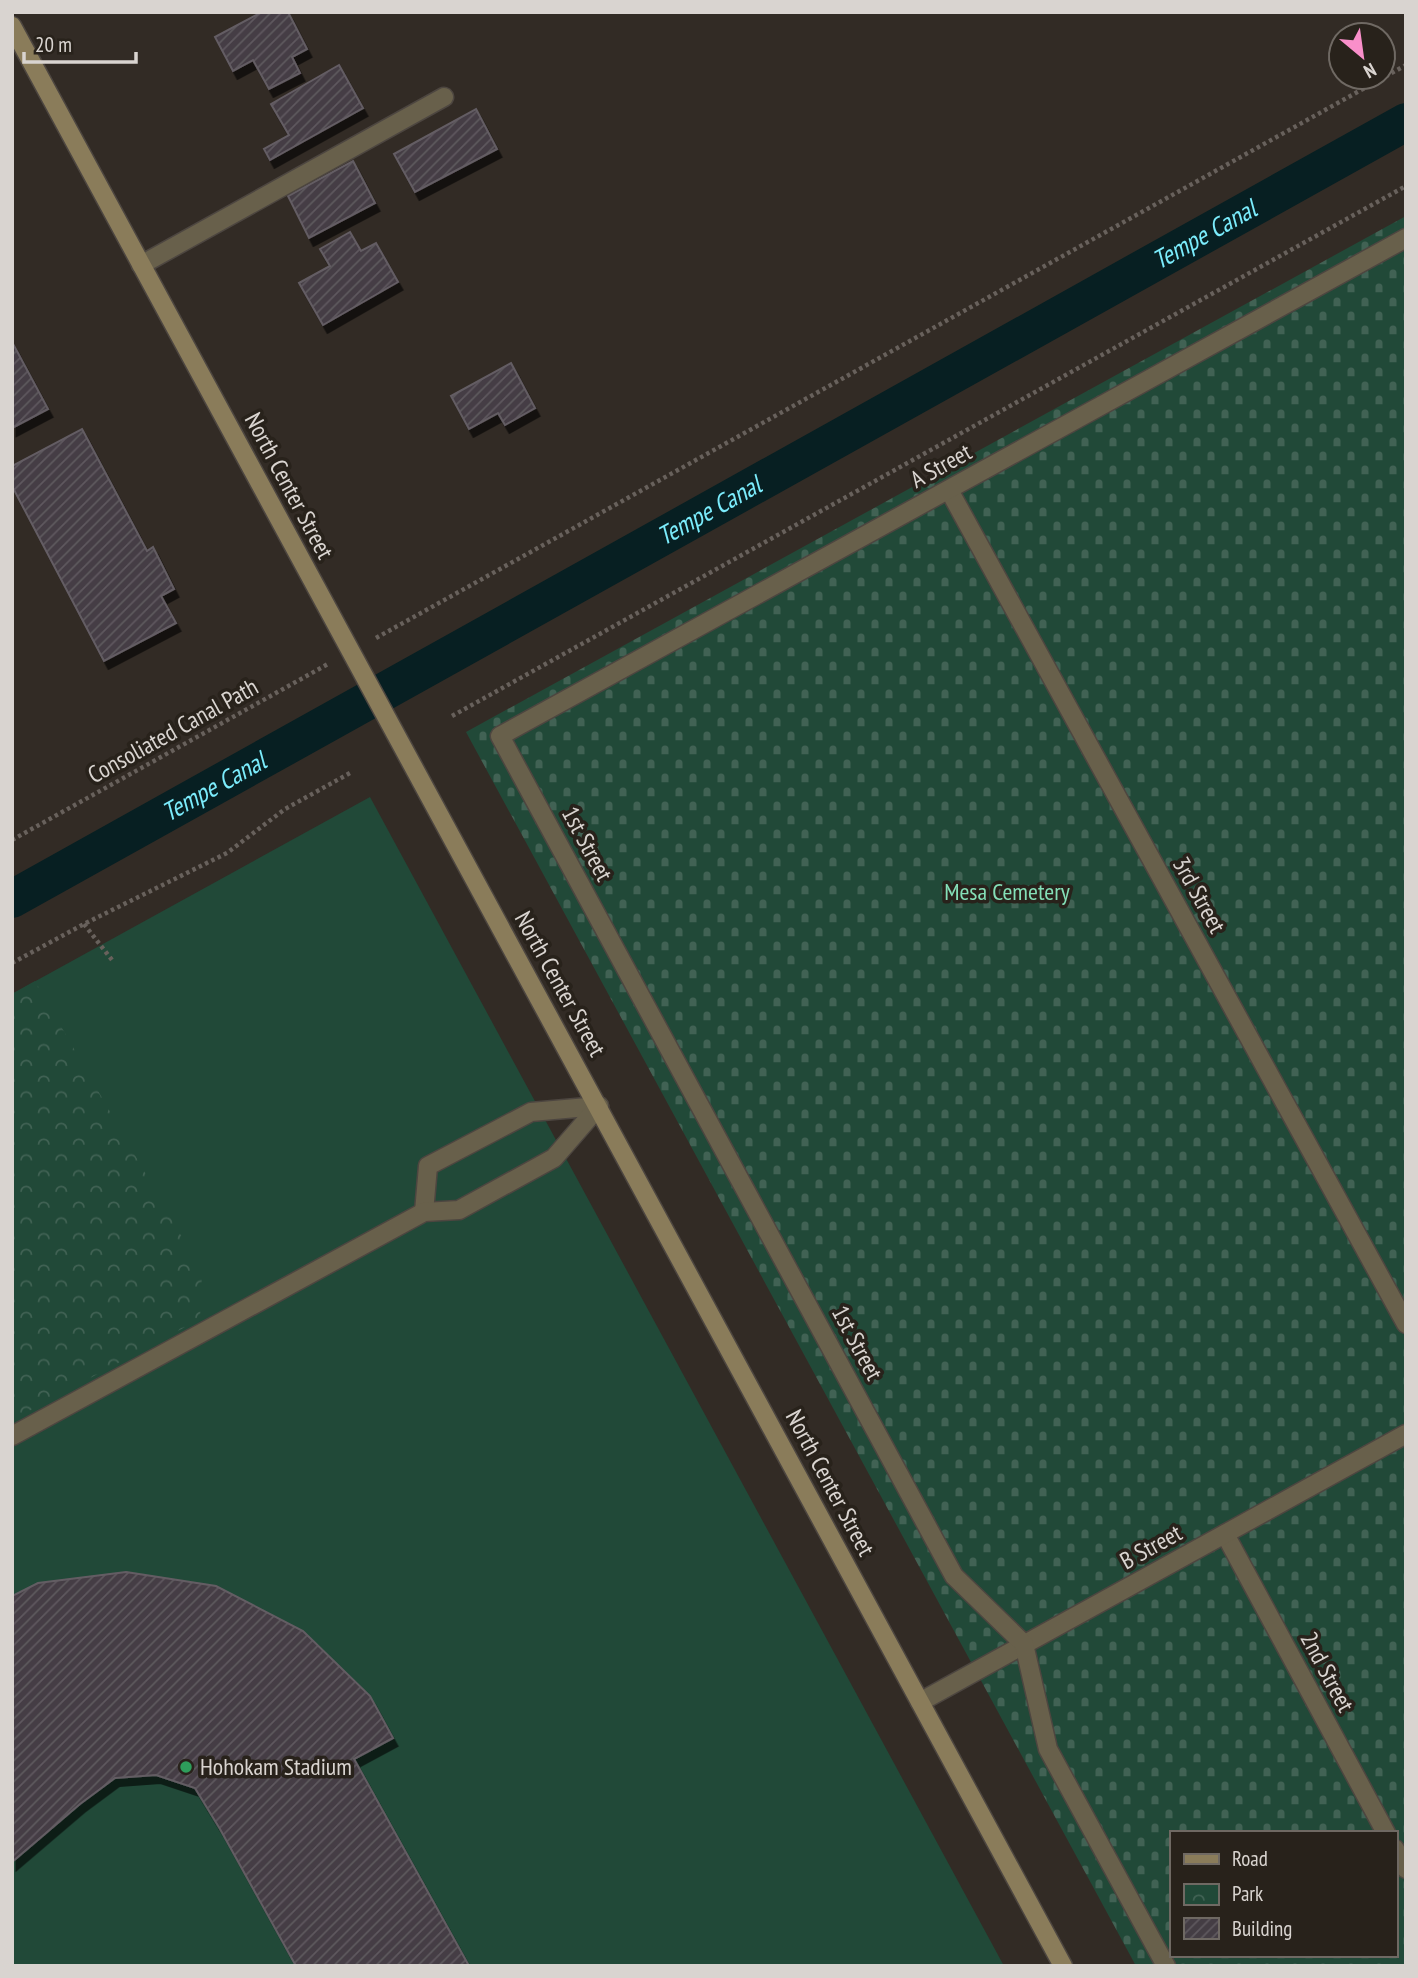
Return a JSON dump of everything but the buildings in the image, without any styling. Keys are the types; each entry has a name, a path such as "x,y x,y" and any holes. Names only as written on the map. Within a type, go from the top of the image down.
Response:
{"street":[{"name":"North Center Street","path":"12,26 1063,1966"}],"lane":[{"path":"141,265 444,97"},
{"name":"A Street","path":"500,736 1406,238"},
{"name":"3rd Street","path":"949,490 1406,1324"},
{"name":"1st Street","path":"500,736 954,1576 1024,1644"},
{"path":"424,1212 428,1166 531,1112 599,1106"},
{"path":"12,1436 424,1212 459,1210 554,1158 599,1106"},
{"name":"B Street","path":"920,1702 1406,1434"},
{"name":"2nd Street","path":"1225,1534 1385,1831"},
{"path":"1024,1644 1048,1749 1166,1966"},
{"path":"1397,1852 1406,1868"}],"path":[{"name":"Consoliated Canal Path","path":"12,840 1406,65"},
{"path":"452,716 1406,186"},
{"path":"12,963 227,853 285,809 350,773"},
{"path":"84,924 112,960"}],"green space":[{"name":"Mesa Cemetery","path":"1406,216 1406,1966 1136,1966 466,732"},
{"path":"370,797 1004,1966 12,1966 12,994"},
{"path":"35,981 202,1272 200,1319 12,1420 12,994"}],"waterway":[{"name":"Tempe Canal","path":"12,899 1406,122"}],"place":[{"name":"Hohokam Stadium","path":"186,1767"}]}
